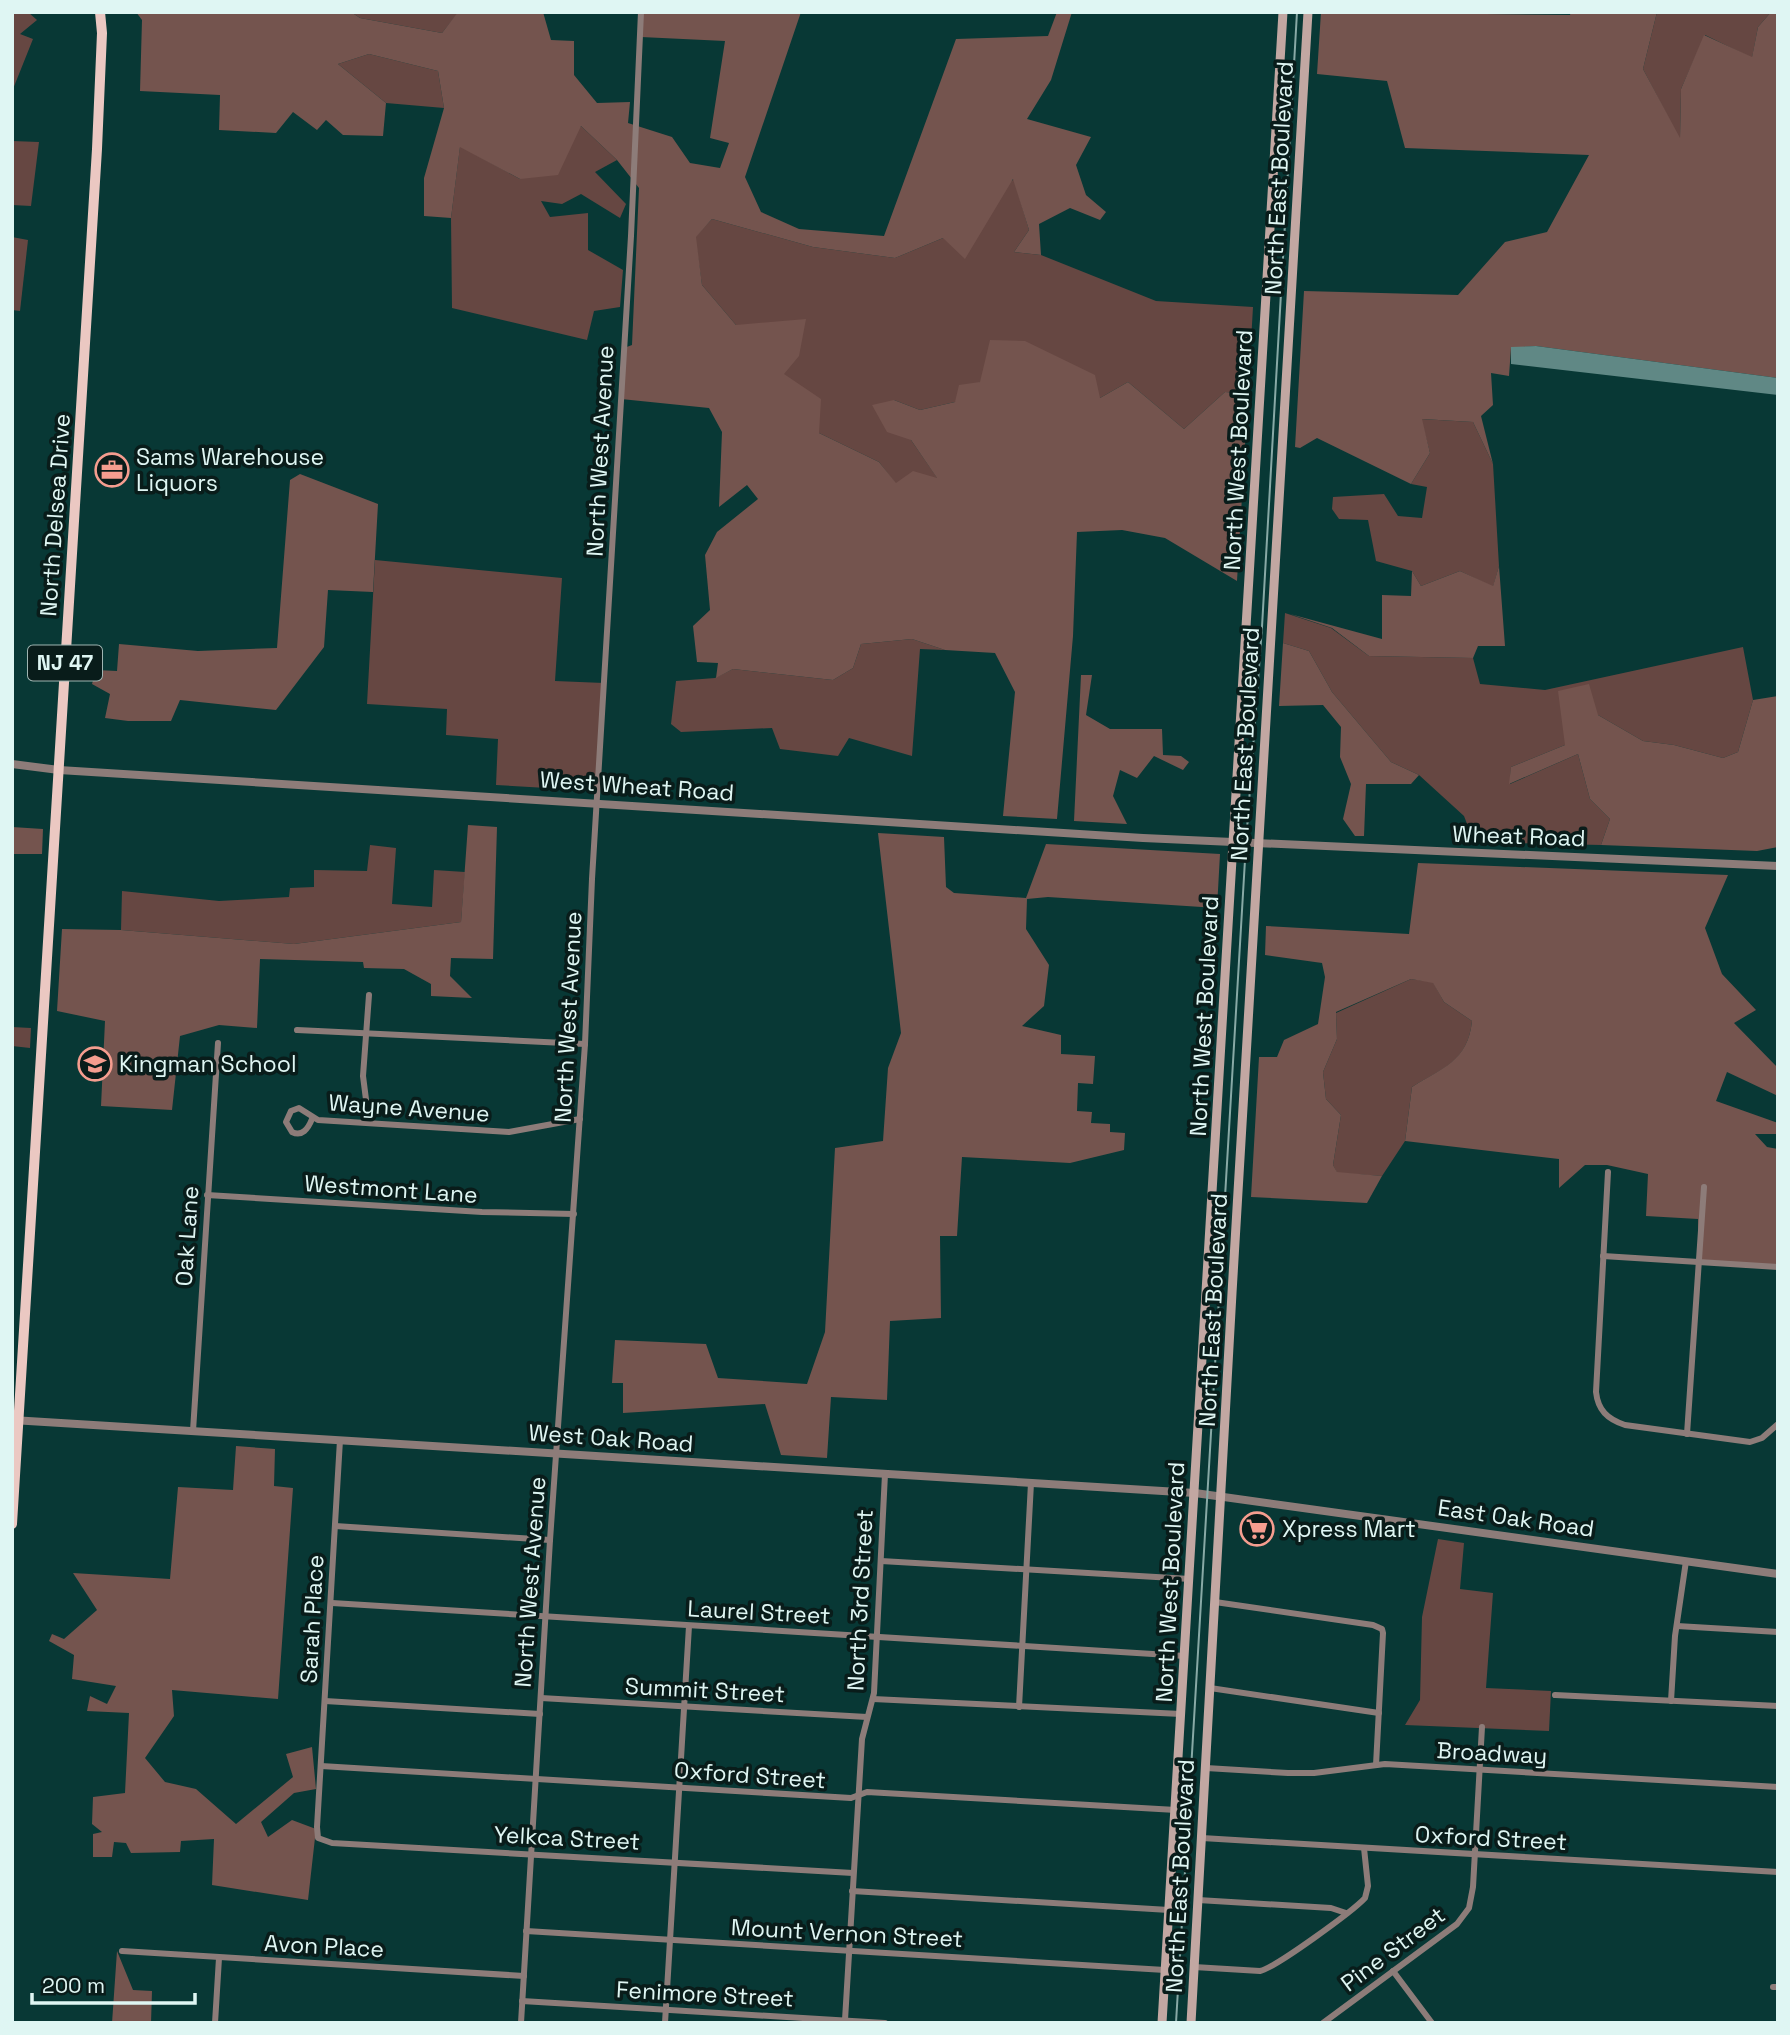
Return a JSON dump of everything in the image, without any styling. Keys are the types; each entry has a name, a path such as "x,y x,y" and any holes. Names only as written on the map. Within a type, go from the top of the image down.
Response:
{"main road":[{"name":"North Delsea Drive","path":"12,1524 16,1420 97,149 102,33 100,12"},
{"name":"North West Boulevard","path":"1162,2023 1283,12"},
{"name":"North East Boulevard","path":"1191,2023 1308,12"}],"street":[{"name":"North West Avenue","path":"521,2023 550,1540 585,1044 596,803 633,202 641,12"},
{"name":"West Wheat Road","path":"12,764 59,770 1259,844"},
{"name":"Wheat Road","path":"1259,844 1778,866"},
{"path":"369,995 363,1086 369,1123"},
{"path":"297,1030 585,1044"},
{"name":"Oak Lane","path":"193,1431 218,1043"},
{"name":"Wayne Avenue","path":"312,1119 305,1131 299,1134 292,1132 286,1122 291,1111 299,1108 318,1120 509,1132 580,1119"},
{"path":"1608,1172 1595,1392 1601,1411 1611,1420 1625,1425 1750,1442 1762,1438 1778,1424"},
{"path":"1687,1434 1704,1187"},
{"name":"Westmont Lane","path":"207,1195 482,1212 574,1214"},
{"path":"1603,1256 1778,1267"},
{"name":"West Oak Road","path":"16,1420 1208,1495"},
{"name":"Sarah Place","path":"319,1800 340,1440"},
{"name":"North 3rd Street","path":"845,2020 862,1739 873,1699 885,1474"},
{"path":"1019,1707 1031,1483"},
{"name":"East Oak Road","path":"1208,1495 1778,1574"},
{"path":"335,1526 550,1540"},
{"path":"881,1561 1190,1579"},
{"path":"1671,1701 1676,1626 1686,1561"},
{"path":"1215,1602 1379,1626 1384,1633 1376,1765"},
{"name":"Laurel Street","path":"332,1603 1185,1656"},
{"path":"665,2023 689,1626"},
{"path":"1676,1626 1778,1632"},
{"path":"1210,1688 1379,1713"},
{"path":"1555,1695 1778,1706"},
{"name":"Summit Street","path":"541,1698 867,1717"},
{"path":"873,1699 1181,1714"},
{"path":"325,1701 540,1714"},
{"name":"Pine Street","path":"1323,2023 1464,1917 1472,1898 1482,1727"},
{"name":"Broadway","path":"1206,1768 1314,1773 1376,1765 1778,1787"},
{"name":"Oxford Street","path":"321,1766 851,1798 867,1792 1176,1810"},
{"name":"Yelkca Street","path":"319,1800 317,1832 318,1838 325,1842 853,1873"},
{"name":"Oxford Street","path":"1202,1838 1778,1872"},
{"path":"1194,1968 1267,1970 1362,1901 1368,1890 1364,1848"},
{"path":"852,1891 1170,1910"},
{"path":"1198,1900 1331,1908 1346,1913"},
{"name":"Mount Vernon Street","path":"526,1931 1166,1970"},
{"name":"Avon Place","path":"122,1951 524,1976"},
{"path":"215,2023 219,1958"},
{"path":"1393,1971 1432,2023"},
{"name":"Fenimore Street","path":"522,2001 885,2023"}],"shaded area":[{"path":"12,12 28,12 37,20 20,34 33,39 13,89"},
{"path":"136,12 351,12 360,18 442,33 458,12 543,12 551,40 574,41 574,75 597,103 630,102 628,123 672,137 690,163 720,168 729,143 710,138 725,41 641,37 642,12 801,12 745,177 761,212 799,229 884,236 956,39 1048,36 1057,12 1072,12 1051,80 1027,119 1091,137 1076,165 1086,195 1106,212 1100,220 1070,208 1039,224 1041,255 1014,252 1029,230 1013,179 965,259 943,238 895,258 813,247 712,219 696,237 702,285 736,325 806,319 799,356 784,374 821,399 819,433 879,462 896,483 913,471 937,478 911,440 887,432 872,405 894,400 920,410 955,402 959,385 980,382 990,340 1025,341 1095,375 1100,398 1128,382 1184,429 1225,392 1248,394 1237,581 1165,538 1122,530 1077,532 1073,636 1057,819 1003,816 1015,692 995,653 945,650 912,639 861,644 853,668 833,680 733,669 716,678 718,663 697,662 693,626 710,610 705,555 717,532 758,499 747,485 719,507 722,432 709,408 621,399 624,348 632,345 639,188 617,160 581,126 558,175 520,179 460,147 451,218 424,216 424,178 444,108 438,71 369,54 338,64 386,103 383,136 343,135 326,120 317,130 293,112 276,133 219,130 220,95 140,91 142,20"},
{"path":"351,12 458,13 442,33 360,18"},
{"path":"1321,12 1570,15 1571,12 1657,12 1643,69 1680,138 1681,89 1704,35 1752,57 1758,27 1771,12 1778,12 1778,378 1536,346 1511,348 1509,376 1491,373 1493,405 1481,416 1493,464 1473,422 1422,419 1430,453 1411,484 1317,438 1300,448 1295,447 1304,291 1458,295 1505,242 1547,232 1589,155 1405,148 1387,81 1317,74"},
{"path":"1657,12 1771,12 1758,27 1752,58 1705,35 1681,89 1680,140 1643,69"},
{"path":"369,54 438,71 444,108 386,103 338,64"},
{"path":"581,126 617,160 595,172 626,204 620,218 581,194 562,204 541,201 550,217 588,213 588,250 623,270 620,307 594,311 587,340 452,308 451,218 460,146 520,179"},
{"path":"12,141 39,142 31,206 12,205"},
{"path":"1014,179 1029,230 1014,252 1041,255 1156,301 1253,307 1248,394 1225,392 1184,429 1128,382 1100,398 980,382 955,402 920,410 894,400 911,440 938,479 896,484 879,462 819,433 783,374 702,285 695,237 712,219 813,247 895,258 943,238"},
{"path":"12,237 28,240 20,311 12,310"},
{"path":"1421,419 1473,422 1493,464 1499,566 1493,587 1460,571 1421,586 1412,571 1376,561 1368,520 1339,519 1332,509 1333,497 1384,494 1398,516 1422,518 1427,487 1411,484 1430,453"},
{"path":"300,474 378,504 373,592 328,590 324,647 276,710 180,700 171,721 105,718 110,694 92,684 96,670 117,671 119,644 198,651 277,648 290,480"},
{"path":"375,560 562,578 555,681 604,683 598,791 496,785 498,739 446,735 447,709 367,704"},
{"path":"1499,566 1505,646 1478,646 1473,658 1369,656 1332,628 1290,614 1382,639 1382,595 1411,596 1412,571 1421,586 1460,571 1493,586"},
{"path":"1285,613 1331,628 1369,656 1473,658 1480,684 1545,690 1743,647 1753,700 1738,752 1723,758 1674,745 1643,741 1598,715 1565,745 1511,767 1510,784 1578,754 1590,799 1610,819 1601,845 1474,842 1464,816 1419,775 1391,762 1332,692 1309,651 1283,643"},
{"path":"912,639 945,650 920,649 912,756 849,738 838,756 780,749 772,728 681,732 671,724 676,681 715,678 733,669 833,680 853,668 861,644"},
{"path":"1283,643 1309,651 1332,692 1391,762 1419,775 1411,784 1366,784 1364,836 1355,836 1343,819 1351,784 1340,757 1341,727 1323,705 1279,706"},
{"path":"1081,675 1092,675 1086,715 1110,729 1162,729 1163,755 1181,756 1189,762 1183,770 1154,756 1137,778 1120,770 1113,796 1127,824 1074,821"},
{"path":"1589,684 1598,715 1643,741 1674,745 1723,758 1738,752 1753,700 1778,696 1778,847 1757,851 1601,845 1610,819 1590,799 1578,754 1509,784 1511,767 1565,745 1558,691"},
{"path":"468,825 497,827 493,959 451,958 450,976 472,998 431,996 431,984 404,969 364,968 363,962 260,959 257,1028 219,1025 180,1036 172,1110 101,1106 105,1021 57,1011 62,929 121,930 294,944 461,922"},
{"path":"12,827 43,829 42,854 12,854"},
{"path":"878,833 944,837 946,887 954,893 1026,898 1046,844 1220,854 1217,908 1048,897 1027,899 1026,929 1049,965 1044,1006 1022,1026 1061,1035 1061,1054 1095,1056 1093,1084 1078,1083 1077,1111 1092,1112 1091,1123 1110,1124 1110,1132 1125,1133 1124,1150 1070,1163 962,1157 957,1236 940,1236 941,1318 890,1321 887,1400 831,1397 827,1458 781,1455 765,1404 623,1413 623,1383 612,1383 615,1340 706,1344 718,1378 807,1384 825,1332 835,1148 883,1141 888,1068 901,1033"},
{"path":"370,845 396,848 392,904 432,907 434,870 465,872 461,922 294,944 121,930 122,891 219,901 289,897 290,888 314,887 314,870 367,871"},
{"path":"1418,863 1728,875 1705,928 1722,974 1756,1010 1734,1023 1778,1068 1778,1096 1727,1072 1716,1101 1778,1123 1778,1134 1755,1134 1767,1147 1778,1149 1778,1266 1698,1262 1698,1219 1646,1216 1648,1174 1607,1165 1585,1165 1559,1188 1559,1159 1405,1141 1412,1087 1452,1062 1465,1046 1472,1021 1444,1002 1433,983 1411,979 1336,1012 1337,1039 1323,1072 1326,1099 1341,1115 1333,1165 1337,1172 1382,1176 1367,1203 1251,1197 1259,1057 1277,1057 1284,1040 1318,1024 1325,977 1322,963 1265,955 1266,926 1409,934"},
{"path":"1411,979 1433,982 1444,1002 1472,1021 1470,1035 1452,1062 1412,1087 1405,1141 1382,1176 1337,1173 1333,1165 1341,1115 1326,1099 1323,1072 1337,1039 1336,1013"},
{"path":"12,1027 31,1028 30,1048 12,1046"},
{"path":"236,1446 275,1449 274,1486 293,1488 278,1699 172,1690 174,1716 145,1758 165,1782 196,1789 236,1824 293,1777 286,1754 312,1747 316,1789 294,1793 261,1822 268,1837 292,1820 316,1829 308,1900 212,1885 214,1839 181,1841 180,1852 131,1853 126,1843 114,1842 112,1857 93,1857 93,1834 102,1832 92,1824 93,1797 125,1793 129,1713 87,1711 90,1696 107,1704 116,1686 72,1679 74,1655 49,1641 52,1634 64,1639 97,1610 73,1573 170,1579 178,1487 233,1490"},
{"path":"1438,1539 1464,1543 1460,1589 1493,1593 1486,1688 1551,1691 1549,1731 1405,1725 1420,1700 1422,1617"},
{"path":"117,1951 133,1990 152,1991 151,2023 112,2023"}],"water":[{"path":"1536,346 1778,378 1778,395 1511,364 1511,347"}],"railway":[{"path":"1176,2023 1297,12"}],"place":[{"name":"Sams Warehouse Liquors","path":"112,470"},
{"name":"Kingman School","path":"95,1064"},
{"name":"Xpress Mart","path":"1257,1529"}]}
